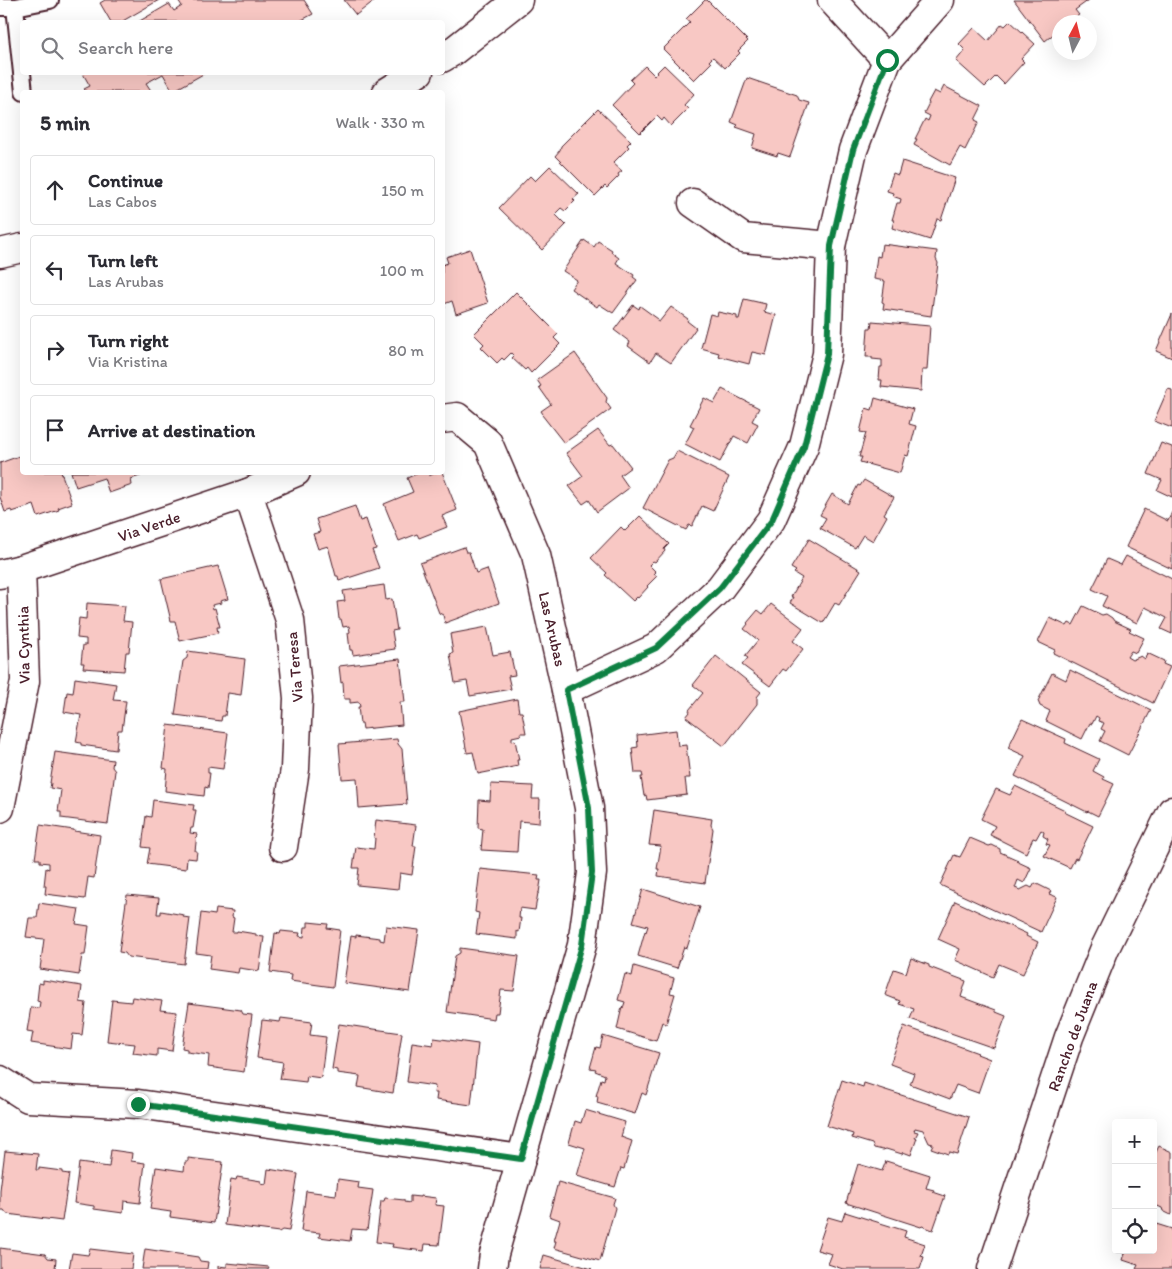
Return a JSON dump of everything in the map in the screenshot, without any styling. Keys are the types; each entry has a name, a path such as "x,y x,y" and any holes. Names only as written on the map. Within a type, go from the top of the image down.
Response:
{"street":[{"path":"445,56 518,0"},
{"path":"832,0 887,60"},
{"path":"566,690 656,648 720,588 772,520 804,446 827,354 831,246 853,150 887,60 940,0"},
{"path":"390,90 414,75"},
{"path":"693,202 743,238 831,246"},
{"path":"0,253 20,248"},
{"name":"Las Arubas","path":"450,418 488,443 536,555 566,690 589,808 592,873 582,945 494,1254 492,1269"},
{"name":"Via Verde","path":"10,572 248,493 289,475"},
{"name":"Via Teresa","path":"248,493 290,620 298,698 295,769 283,847"},
{"name":"Via Cynthia","path":"0,808 25,681 10,572"},
{"name":"Rancho de Juana","path":"992,1269 1069,1037 1106,948 1172,811"},
{"path":"0,1080 28,1098 138,1104 521,1159"}],"lane":[{"path":"20,71 8,7 50,0"},
{"path":"21,75 24,90"}],"building":[{"path":"105,0 159,0 124,20 110,20 100,3"},
{"path":"178,0 304,0 313,14 302,20 141,20 169,4 174,11 182,6"},
{"path":"344,0 375,0 356,15"},
{"path":"705,0 748,41 738,51 740,53 725,68 713,57 709,61 711,63 694,80 663,49 690,22 686,19"},
{"path":"1014,0 1089,0 1075,10 1079,15 1052,15 1052,35 1045,41"},
{"path":"1010,21 1035,44 1021,59 1024,62 1004,84 996,76 985,87 956,61 965,50 959,44 974,28 988,41 1002,24 1005,26"},
{"path":"664,65 694,94 684,105 688,109 671,126 664,118 662,121 657,116 640,133 612,105 633,83 630,80 645,66 654,75"},
{"path":"84,75 161,75 146,83 151,90 84,89 90,86"},
{"path":"164,75 201,75 175,90 172,90"},
{"path":"747,78 797,95 799,100 809,103 790,157 778,153 777,156 752,148 756,134 736,127 738,125 731,122"},
{"path":"944,86 982,106 975,120 979,122 965,150 960,147 950,165 914,145 925,119 928,121 930,116 924,113 928,102 934,91 940,94"},
{"path":"598,109 631,141 627,145 629,147 613,163 622,171 618,174 619,176 607,188 605,186 595,196 555,156 561,146"},
{"path":"902,161 955,178 941,220 937,219 930,240 892,228 894,220 892,220 897,203 900,203 901,199 892,196 893,193 887,191 893,173 898,175"},
{"path":"550,166 579,194 565,211 561,208 555,214 566,225 542,250 499,208 530,176 535,181"},
{"path":"584,240 594,247 598,241 612,250 611,252 619,258 616,263 634,275 633,277 637,280 613,313 599,304 597,307 571,289 577,280 563,271"},
{"path":"882,244 937,251 936,259 938,263 931,316 883,309 885,281 874,279 877,256 880,257"},
{"path":"470,249 488,303 456,314 452,301 445,304 445,264 448,263 446,257"},
{"path":"516,292 558,334 554,338 560,344 531,373 512,358 514,356 511,353 504,360 502,358 497,363 481,347 484,344 474,334"},
{"path":"744,299 766,304 764,312 776,315 766,355 752,352 749,364 718,356 719,353 701,348 710,314 717,316 718,312 737,316 737,319 739,319"},
{"path":"633,305 639,309 640,306 658,319 657,321 659,322 671,307 688,319 687,321 696,328 671,363 656,353 650,362 628,346 630,342 614,330"},
{"path":"1172,314 1172,358 1156,351"},
{"path":"872,321 930,326 927,370 922,370 921,391 881,387 882,380 879,380 882,360 866,357 868,328 871,328"},
{"path":"575,353 607,398 606,402 611,409 564,443 542,415 541,411 551,404 539,387 541,386 537,380"},
{"path":"722,389 759,408 752,421 758,424 748,443 734,436 720,462 685,444 694,427 690,425 704,398 714,403"},
{"path":"1168,389 1172,390 1172,428 1154,421"},
{"path":"875,398 913,409 909,424 916,426 908,456 905,455 900,473 860,462 862,457 859,457 866,433 860,432 866,408 872,410"},
{"path":"598,430 610,445 613,444 631,467 620,475 629,488 597,512 589,500 583,504 569,486 583,476 566,453"},
{"path":"1161,443 1172,447 1172,497 1157,490 1162,480 1148,474"},
{"path":"677,451 729,477 713,511 702,506 692,526 689,525 686,530 643,508 668,460 673,458"},
{"path":"20,456 20,475 62,475 72,503 58,508 59,510 38,517 34,505 12,512 11,510 5,512 0,497 0,463"},
{"path":"72,475 143,475 131,479 132,485 109,493 104,478 76,487"},
{"path":"414,475 443,475 457,510 442,516 447,527 419,538 417,534 399,541 384,504 413,492 407,478"},
{"path":"864,480 894,497 884,514 887,516 873,541 863,535 855,548 820,528 826,518 820,515 832,494 848,504 858,485 860,486"},
{"path":"355,506 360,521 366,519 376,549 372,550 379,568 339,581 328,546 318,549 313,534 320,532 316,519"},
{"path":"1144,509 1168,521 1172,512 1172,569 1126,547"},
{"path":"640,516 669,544 655,562 653,561 649,565 656,572 654,574 657,576 638,598 633,601 605,575 607,573 591,558 621,527 625,531"},
{"path":"809,539 861,570 839,605 835,603 823,623 790,603 793,597 791,597 802,578 794,573 796,571 791,568"},
{"path":"464,547 466,552 469,552 476,573 487,569 499,603 445,623 443,615 439,613 420,563"},
{"path":"1126,556 1172,579 1172,634 1161,629 1167,618 1145,607 1137,623 1102,606 1107,596 1092,589 1107,559 1121,565"},
{"path":"218,566 228,599 212,605 213,609 215,608 220,627 217,627 218,633 180,641 175,621 171,621 161,579"},
{"path":"384,585 386,600 392,599 397,630 392,631 395,649 353,655 352,650 350,650 349,626 343,627 341,619 339,619 337,602 345,601 343,591"},
{"path":"87,603 125,606 123,621 132,622 129,652 126,652 124,671 83,668 84,663 81,663 83,645 86,645 86,639 77,638 79,618 86,619"},
{"path":"771,604 803,628 793,641 803,649 786,671 783,669 770,686 742,665 748,658 745,656 758,640 744,629 758,610 763,614"},
{"path":"1083,606 1102,615 1106,614 1114,621 1131,629 1129,631 1144,638 1136,653 1131,651 1127,657 1132,660 1141,656 1145,659 1147,653 1164,661 1163,664 1170,667 1153,703 1053,653 1055,650 1038,642 1050,618 1067,626 1069,623 1073,625"},
{"path":"487,627 493,655 510,652 515,675 508,676 511,689 470,696 467,681 455,683 450,654 453,653 450,634"},
{"path":"188,651 245,659 241,695 228,693 225,716 222,716 221,721 175,715 183,661 187,658"},
{"path":"716,656 761,692 757,697 757,704 724,746 686,717 690,712 689,710 703,693 693,685"},
{"path":"400,659 405,702 400,702 402,725 363,729 362,723 360,723 359,702 350,703 350,699 344,699 343,682 341,683 339,666"},
{"path":"1070,670 1151,710 1128,755 1100,741 1105,731 1101,729 1104,723 1098,721 1099,718 1096,716 1082,739 1046,721 1050,711 1040,706 1038,701 1052,673 1066,680"},
{"path":"75,678 116,684 113,700 126,701 122,730 118,730 116,750 81,745 81,743 76,742 81,715 64,712 67,692 73,693"},
{"path":"517,699 519,712 522,712 526,733 520,733 521,735 512,737 512,741 515,740 519,760 517,760 518,766 478,774 473,752 467,753 459,711"},
{"path":"1022,719 1066,739 1065,743 1099,759 1093,771 1104,777 1103,779 1114,784 1098,816 1015,776 1025,756 1008,748"},
{"path":"168,725 228,733 223,769 208,767 208,773 210,773 208,788 205,787 204,796 165,791 167,769 163,768"},
{"path":"676,730 678,746 686,745 690,778 685,778 687,795 647,800 646,795 644,796 642,773 635,773 632,748 638,747 637,735"},
{"path":"397,739 402,749 407,804 359,808 357,778 342,779 339,744"},
{"path":"55,752 113,760 112,767 115,771 108,824 61,818 61,812 58,812 61,790 50,788"},
{"path":"491,784 533,786 532,799 540,799 539,823 519,821 517,852 481,850 483,829 478,828 479,800 490,801"},
{"path":"1015,786 1093,826 1077,859 1075,858 1070,868 1044,856 1050,845 1046,844 1048,839 1043,836 1044,832 1041,830 1036,839 1033,838 1026,853 990,835 995,826 981,819 996,789 1010,795"},
{"path":"153,800 194,805 193,810 196,810 193,828 191,828 190,833 197,834 196,859 187,858 186,869 147,864 150,848 142,847 146,816 151,817"},
{"path":"654,810 712,819 711,825 713,829 705,883 658,876 659,869 657,869 661,846 649,845"},
{"path":"376,820 416,825 413,846 416,846 412,875 400,873 398,889 357,885 359,868 353,868 356,847 374,849"},
{"path":"40,825 100,835 94,878 88,877 85,899 45,894 46,868 49,869 49,863 40,862 40,859 35,859"},
{"path":"970,838 989,846 992,845 1000,849 1000,852 1031,868 1024,883 1018,880 1015,888 1020,890 1028,886 1032,888 1035,883 1051,891 1049,894 1057,897 1041,932 940,885 954,855 960,857"},
{"path":"480,869 539,875 538,880 541,880 535,910 520,908 519,918 521,918 517,939 476,934 479,913 475,912"},
{"path":"643,889 700,907 687,948 684,947 677,968 638,956 648,926 633,922"},
{"path":"127,895 159,898 157,914 161,914 161,911 184,915 183,917 190,918 184,964 128,957 125,953 119,952"},
{"path":"955,901 1027,934 1026,936 1038,942 1023,974 999,964 993,977 955,960 960,949 938,939"},
{"path":"39,903 79,909 76,924 89,926 85,955 82,955 79,975 40,969 44,939 26,937 29,918 37,918"},
{"path":"216,909 233,911 232,932 237,931 264,937 259,971 239,968 238,973 209,969 211,955 196,953 201,913 215,915"},
{"path":"308,922 328,924 327,928 340,930 333,987 290,981 291,975 270,972 275,933 280,934 281,931 300,933 299,936 304,937 305,927 308,927"},
{"path":"386,926 419,930 410,992 344,983 351,936 380,938 380,940 384,941"},
{"path":"460,948 519,956 514,991 501,990 498,1013 495,1013 494,1019 447,1012 455,956 460,953"},
{"path":"911,958 966,981 961,997 996,1010 996,1012 1006,1016 994,1048 910,1019 914,1009 899,1004 900,1001 885,995 894,969 906,973"},
{"path":"634,966 674,978 670,993 675,994 666,1024 662,1022 656,1041 617,1029 625,1002 618,1000 625,974 632,976"},
{"path":"43,980 82,986 80,1002 86,1003 82,1035 73,1034 71,1049 31,1043 33,1032 27,1031 31,1007 39,1008 40,1002 37,1001 39,983 43,984"},
{"path":"132,997 162,1001 160,1010 177,1012 172,1051 157,1049 157,1056 133,1053 135,1044 107,1041 112,1000 131,1002"},
{"path":"189,1003 241,1010 243,1014 252,1015 244,1072 208,1067 209,1055 187,1052 187,1049 182,1048"},
{"path":"281,1018 312,1022 310,1035 326,1037 321,1078 307,1076 306,1082 280,1079 283,1062 257,1058 262,1020 280,1022"},
{"path":"339,1024 402,1033 393,1093 358,1087 360,1076 337,1073 337,1070 332,1069"},
{"path":"904,1026 990,1059 978,1093 956,1085 950,1099 910,1084 914,1073 890,1064"},
{"path":"603,1036 659,1053 646,1095 642,1093 635,1114 597,1103 598,1096 596,1096 601,1079 604,1080 605,1075 595,1071 596,1069 590,1068 596,1047 600,1048"},
{"path":"434,1038 478,1044 471,1105 436,1100 435,1086 407,1082 412,1042 433,1045"},
{"path":"842,1080 863,1087 864,1083 969,1117 957,1154 949,1152 948,1154 931,1148 933,1144 929,1143 923,1130 915,1128 914,1131 918,1132 911,1155 874,1148 872,1144 852,1138 853,1134 827,1126"},
{"path":"585,1110 625,1122 621,1137 632,1141 624,1169 621,1168 615,1187 577,1176 585,1148 569,1143 575,1121 581,1123"},
{"path":"1159,1146 1172,1152 1171,1215 1157,1206 1157,1150"},
{"path":"111,1150 132,1153 131,1161 145,1163 140,1203 124,1201 123,1213 94,1209 94,1206 74,1203 79,1163 109,1167"},
{"path":"5,1151 38,1154 36,1170 39,1170 39,1168 62,1171 62,1173 69,1174 62,1221 7,1214 4,1210 0,1210 0,1190"},
{"path":"188,1158 223,1162 214,1223 170,1217 171,1212 150,1209 156,1167 184,1171 185,1162 188,1162"},
{"path":"886,1161 930,1175 926,1188 945,1196 933,1230 846,1203 858,1164 882,1171"},
{"path":"268,1169 298,1174 289,1231 282,1230 279,1232 225,1225 231,1179 236,1180 237,1177 261,1181 261,1183 266,1184"},
{"path":"338,1179 359,1182 358,1188 373,1190 367,1230 352,1229 350,1241 319,1237 320,1233 301,1231 306,1191 336,1195"},
{"path":"558,1182 615,1198 613,1204 615,1208 600,1261 554,1248 560,1220 549,1216"},
{"path":"410,1196 436,1198 435,1205 444,1206 439,1245 425,1244 424,1251 392,1247 393,1244 376,1242 381,1201 384,1201 385,1198 404,1200 404,1202 410,1203"},
{"path":"845,1212 906,1231 904,1237 925,1244 921,1256 924,1257 920,1269 843,1269 828,1264 832,1254 817,1250 828,1217 842,1221"},
{"path":"1157,1224 1172,1229 1172,1269 1136,1269 1138,1265 1123,1260 1125,1254 1157,1254"},
{"path":"0,1248 45,1254 48,1258 56,1259 55,1269 0,1269"},
{"path":"90,1249 133,1254 131,1269 69,1269 72,1253 88,1255"},
{"path":"145,1249 198,1257 200,1261 208,1262 207,1269 142,1269"},
{"path":"544,1255 592,1269 540,1269"},
{"path":"227,1263 269,1267 268,1269 218,1269 218,1266 227,1267"}],"route":[{"path":"138,1104 521,1159 582,945 592,873 589,808 566,690 656,648 720,588 772,520 804,446 827,354 831,246 853,150 887,60"}]}
